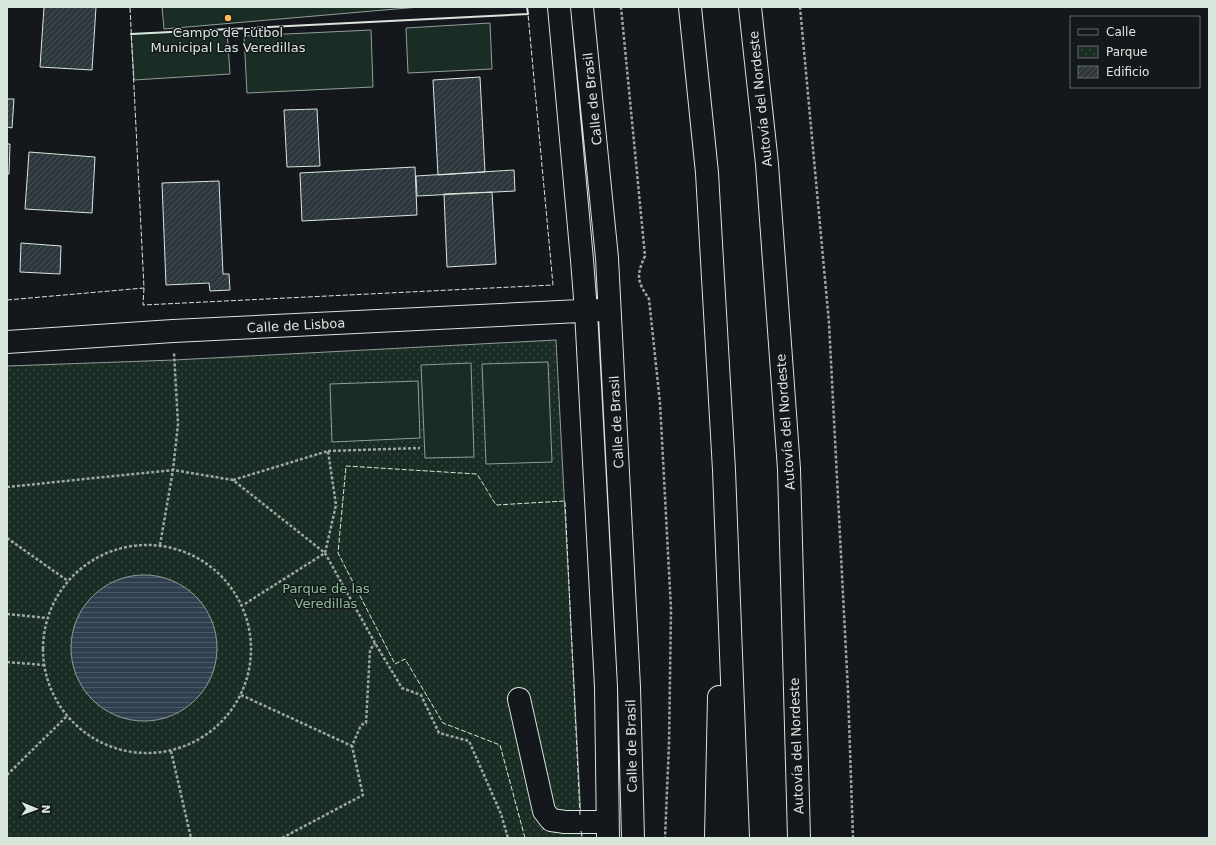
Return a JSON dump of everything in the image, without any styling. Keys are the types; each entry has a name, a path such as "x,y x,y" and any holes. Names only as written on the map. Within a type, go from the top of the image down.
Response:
{"main road":[{"name":"Calle de Brasil","path":"559,7 586,311 606,688 608,830"},
{"name":"Calle de Brasil","path":"582,7 608,274 629,687 633,838"},
{"path":"690,7 707,173 724,470 738,838"},
{"name":"Autovía del Nordeste","path":"750,7 767,164 789,469 799,838"},
{"name":"Calle de Lisboa","path":"7,342 173,331 604,309 604,284 608,274"},
{"path":"716,838 724,470"},
{"path":"520,699 544,811 551,820 608,830"}],"path":[{"path":"621,7 644,256 639,269 640,286 649,299 660,403 671,609 669,744 664,838"},
{"path":"800,7 829,323 848,691 852,838"},
{"path":"160,545 173,470 178,424 174,353"},
{"path":"7,487 173,470 233,480 328,451 420,448"},
{"path":"243,605 325,553 336,506 328,451"},
{"path":"233,480 325,553 402,688 421,695 439,733 469,741 501,814 508,838"},
{"path":"7,538 68,581"},
{"path":"136,545 160,545 184,551 204,561 226,580 243,605 250,629 250,667 241,695 228,715 213,730 196,741 171,751 145,754 127,752 105,745 86,734 68,716 53,694 44,665 43,643 48,618 58,595 68,581 89,562 115,549 136,545"},
{"path":"7,614 48,618"},
{"path":"282,838 363,795 352,746 361,725 366,723 370,650 375,643"},
{"path":"7,662 44,665"},
{"path":"241,695 352,746"},
{"path":"7,775 68,716"},
{"path":"171,751 191,838"}],"green space":[{"name":"Campo de Fútbol Municipal Las Veredillas","path":"162,7 419,7 164,29"},
{"path":"490,23 492,69 408,73 406,28"},
{"path":"227,29 230,74 134,80 131,34"},
{"path":"371,30 373,87 247,93 244,36"},
{"name":"Parque de las Veredillas","path":"556,340 582,838 7,838 7,366 174,360"},
{"path":"548,362 552,462 486,464 482,364"},
{"path":"471,363 474,457 425,458 421,365"},
{"path":"418,381 420,438 332,442 330,384"}],"water":[{"path":"137,575 151,575 179,583 196,596 209,613 212,620 216,634 216,662 212,676 205,689 196,700 179,713 172,716 151,721 137,721 109,713 92,700 87,694 76,676 71,655 71,641 79,613 92,596 98,591 116,580"}],"building":[{"path":"44,7 96,7 92,70 40,67"},
{"path":"480,77 485,172 438,175 433,80"},
{"path":"7,99 14,99 12,128 7,127"},
{"path":"317,109 320,166 287,167 284,110"},
{"path":"7,144 10,144 9,174 7,174"},
{"path":"29,152 95,157 92,213 25,209"},
{"path":"415,167 417,215 302,221 300,173"},
{"path":"514,170 515,191 417,196 416,176"},
{"path":"219,181 223,274 229,274 230,290 210,291 209,283 166,285 162,183"},
{"path":"492,192 496,264 447,267 444,194"},
{"path":"21,243 61,246 60,274 20,272"}],"fence":[{"path":"7,300 144,288 130,7"},
{"path":"144,288 143,305 553,285 528,14"},
{"path":"525,838 500,745 443,723 405,659 395,664 338,553 346,466 477,474 496,505 565,501 580,815"},
{"path":"581,831 582,838"}],"wall":[{"path":"131,34 528,14 527,7"}],"place":[{"name":"Campo de Fútbol Municipal Las Veredillas","path":"228,18"}]}
